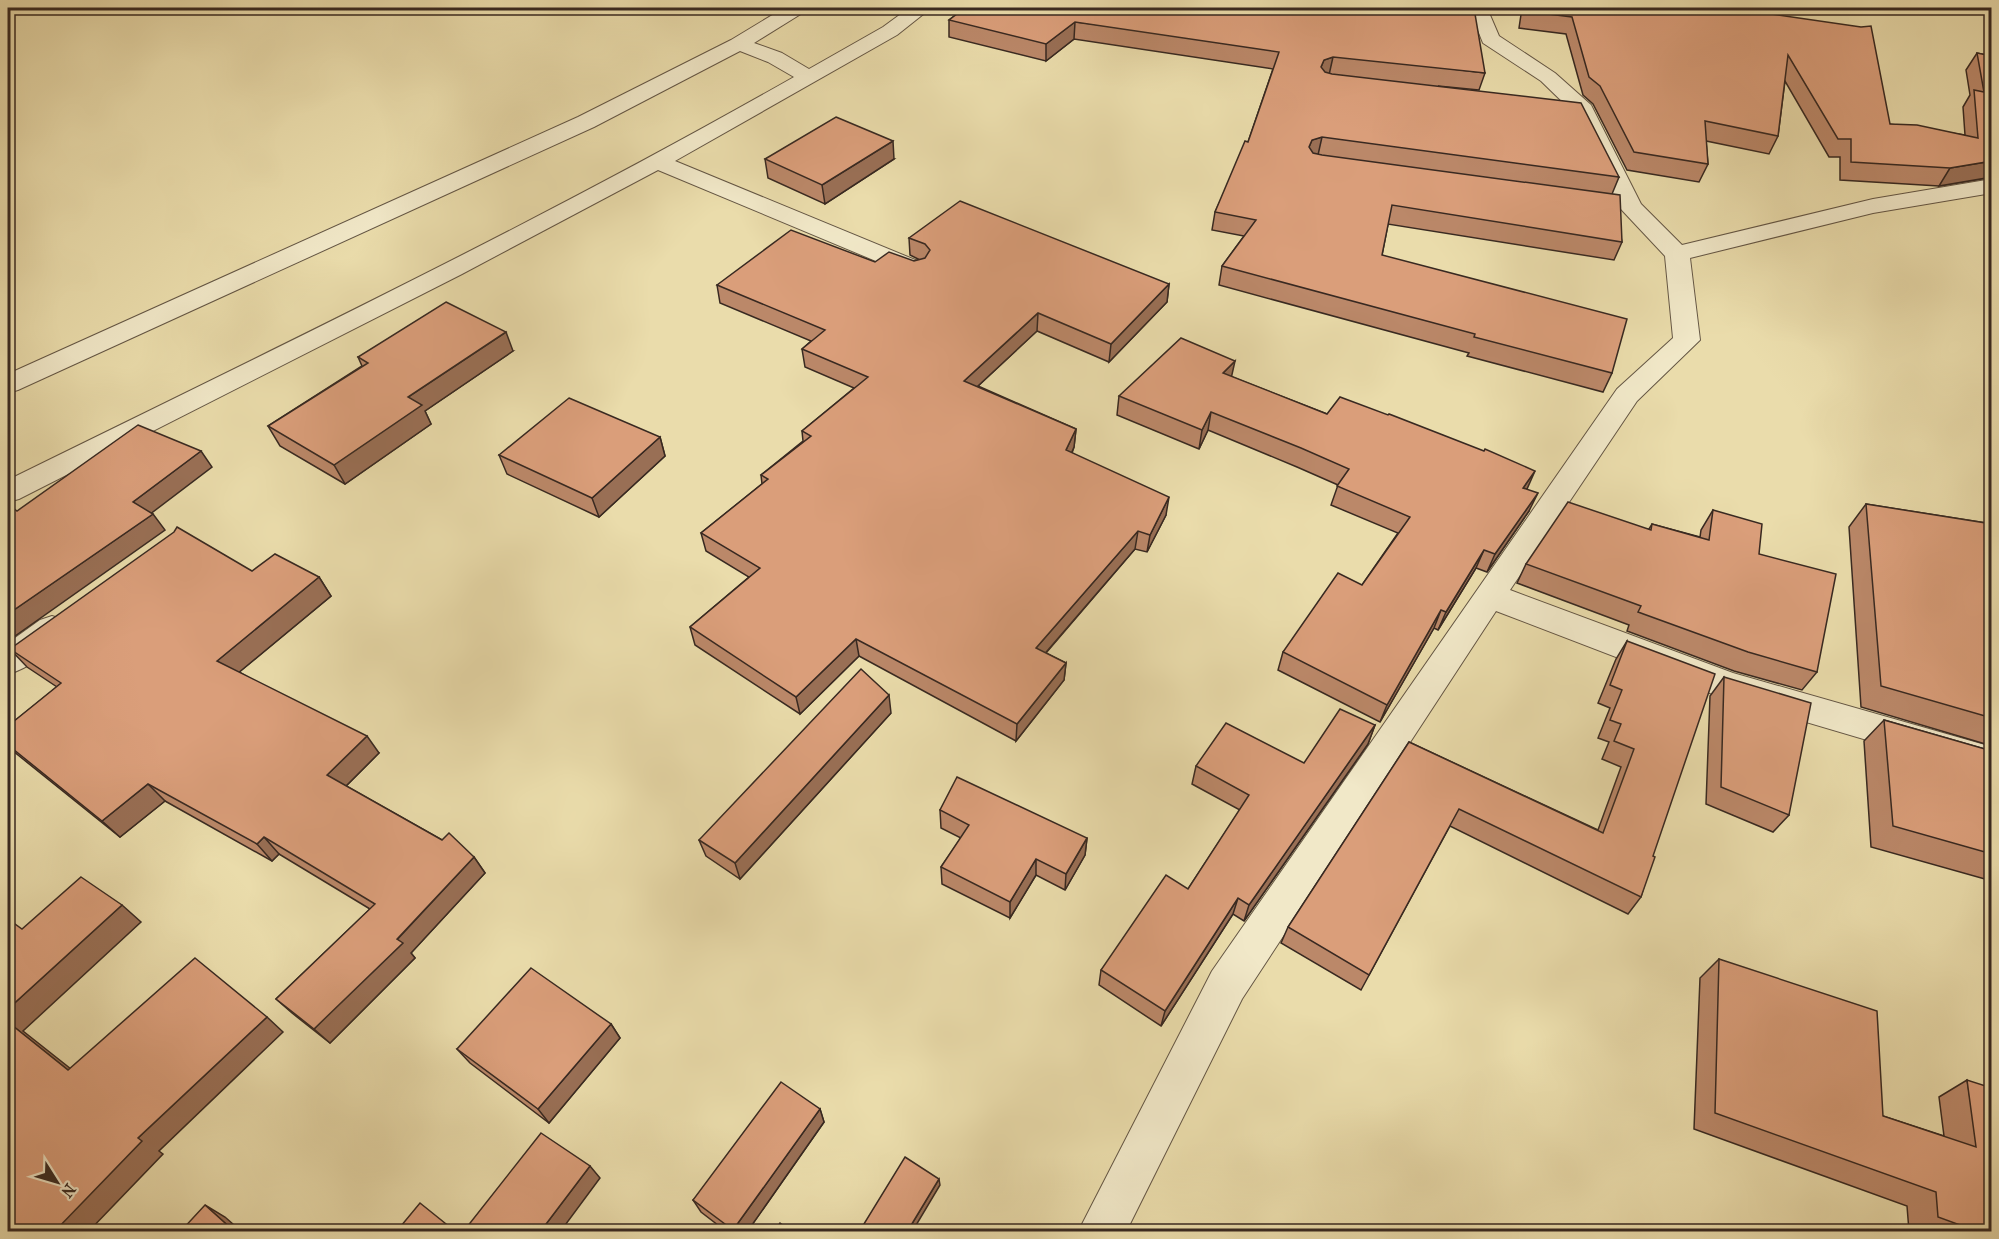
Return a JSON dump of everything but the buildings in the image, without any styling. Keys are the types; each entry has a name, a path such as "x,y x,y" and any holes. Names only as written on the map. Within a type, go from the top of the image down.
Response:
{"street":[{"path":"8,384 586,122 738,44 797,8"},
{"path":"8,492 658,162 890,31 921,8"},
{"path":"1101,1232 1227,985 1489,595 1627,395 1687,340 1677,254 1619,206 1584,110 1548,76 1490,39 1478,8"},
{"path":"738,44 769,54 794,66 809,78"},
{"path":"1549,107 1584,110"},
{"path":"658,162 916,269"},
{"path":"1677,254 1862,210 1958,190 1992,186"},
{"path":"1489,595 1727,685 1992,762"},
{"path":"8,661 72,615"}]}
